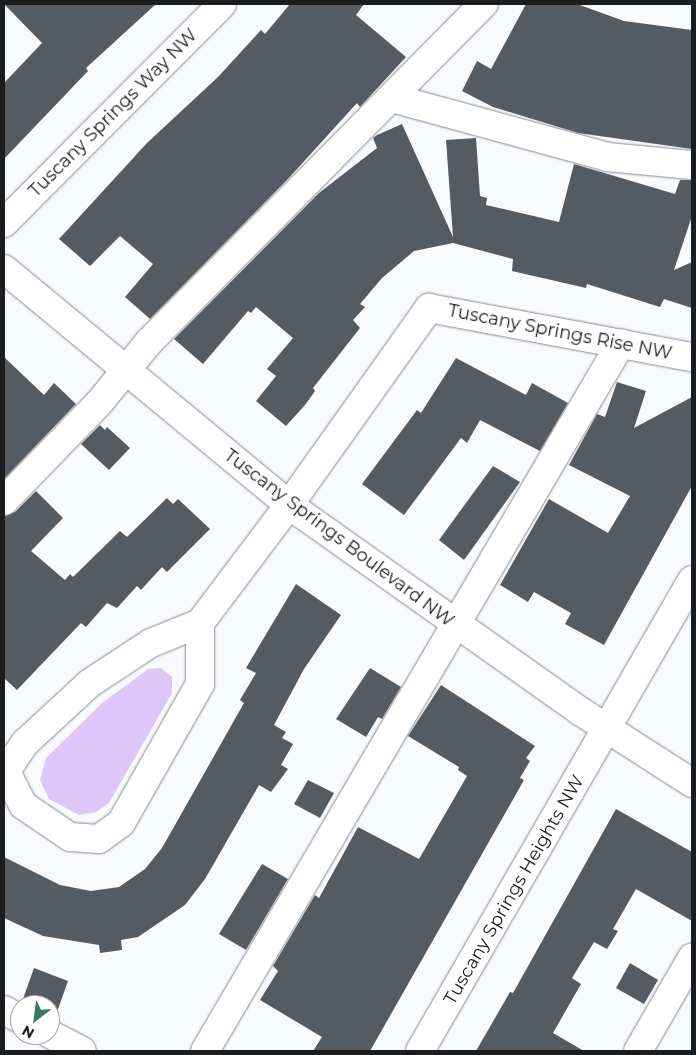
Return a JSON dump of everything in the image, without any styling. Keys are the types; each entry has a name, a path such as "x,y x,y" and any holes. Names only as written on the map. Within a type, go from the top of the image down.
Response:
{"street":[{"name":"Tuscany Springs Way NW","path":"4,223 222,4"},
{"path":"4,501 99,403 149,342 484,4"},
{"path":"392,98 607,157 692,165"},
{"name":"Tuscany Springs Boulevard NW","path":"4,269 125,372 289,505 456,625 608,729 692,783"},
{"name":"Tuscany Springs Rise NW","path":"289,505 429,308 692,358"},
{"path":"206,1051 621,343"},
{"path":"200,623 200,684 121,823 99,838 70,837 23,805 6,771 25,743 90,683 151,643 200,623 289,505"},
{"name":"Tuscany Springs Heights NW","path":"420,1051 608,729 692,580"},
{"path":"638,1051 692,958"},
{"path":"60,1039 82,1051"}],"shaded area":[{"path":"161,668 172,677 172,693 109,803 96,812 79,815 49,799 40,780 46,758 101,704 148,669"}],"building":[{"path":"4,4 156,4 86,68 88,71 4,159 4,83 42,43"},
{"path":"290,4 364,4 356,15 406,57 360,107 357,103 287,180 150,319 125,297 153,264 120,236 90,266 59,239 147,143 218,77 261,30 265,34"},
{"path":"526,4 577,4 624,21 692,30 692,149 578,133 493,107 462,91 477,61 491,69"},
{"path":"402,124 453,237 446,140 476,138 480,196 487,198 486,205 559,222 574,164 675,194 680,180 692,180 692,216 674,270 692,262 692,308 664,299 660,307 587,284 586,288 512,271 513,259 453,243 414,251 382,278 360,304 365,307 353,320 360,328 313,388 315,391 305,405 286,426 256,401 276,376 267,369 293,338 256,307 251,313 248,311 203,364 174,339 319,193 377,148 373,138"},
{"path":"4,357 44,395 54,383 76,404 4,479"},
{"path":"456,358 526,395 532,383 568,403 540,451 480,420 467,443 461,438 404,515 362,484 417,410 421,413"},
{"path":"617,382 646,391 634,428 692,397 692,486 604,645 565,624 571,613 534,592 528,602 500,585 549,499 608,533 630,496 569,465 597,414 605,417"},
{"path":"100,425 105,430 107,427 130,448 109,470 81,444"},
{"path":"493,466 520,482 464,560 439,540"},
{"path":"36,491 63,518 31,551 65,580 70,574 73,577 120,531 127,537 167,498 173,504 178,499 210,529 167,572 162,567 141,590 137,586 117,608 107,603 86,627 81,623 17,690 4,678 4,516 15,512"},
{"path":"296,584 341,615 304,669 274,725 286,732 282,738 293,744 281,765 288,769 271,792 259,785 205,879 185,905 138,937 121,940 122,950 100,953 99,945 43,936 4,918 4,857 60,885 91,891 119,887 145,869 162,848 244,703 240,700 256,673 246,668"},
{"path":"370,668 401,687 382,719 378,717 366,737 336,719"},
{"path":"441,685 535,746 526,758 530,761 520,778 524,780 370,1051 313,1051 322,1037 260,1000 278,971 273,966 315,895 319,898 358,827 419,859 467,776 458,770 459,767 408,736"},
{"path":"308,780 334,793 320,818 294,804"},
{"path":"616,809 692,852 692,921 636,889 613,929 618,931 607,949 594,942 572,978 581,984 553,1033 584,1051 476,1051 510,992 513,993"},
{"path":"262,864 288,879 246,950 219,934"},
{"path":"630,963 658,980 644,1004 616,988"},
{"path":"34,968 68,981 60,1004 60,995 24,995"}]}
